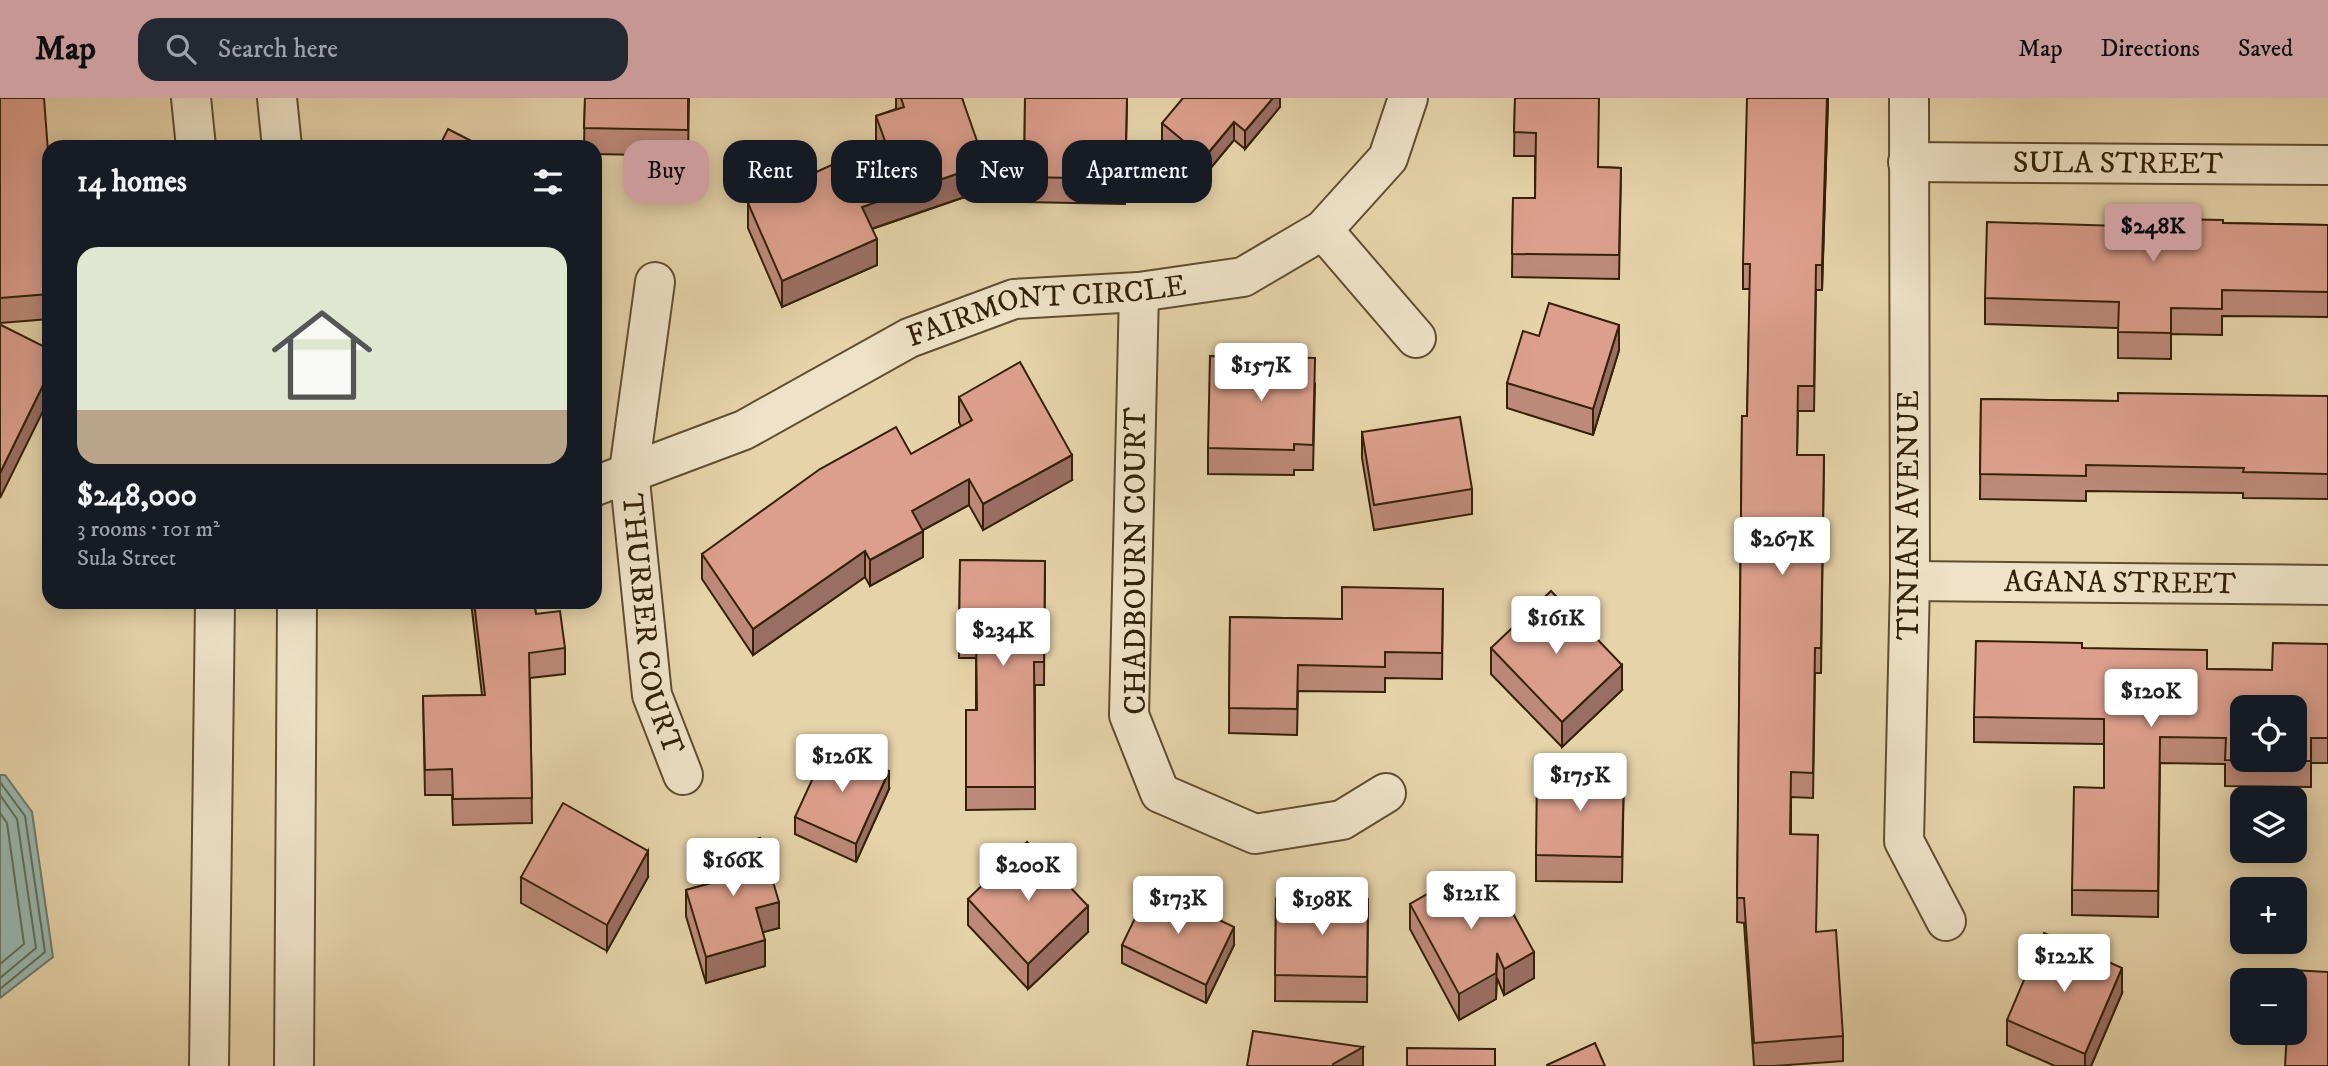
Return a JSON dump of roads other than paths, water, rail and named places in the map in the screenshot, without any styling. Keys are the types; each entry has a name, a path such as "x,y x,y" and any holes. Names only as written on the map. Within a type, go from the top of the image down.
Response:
{"street":[{"path":"191,98 195,140"},
{"path":"276,98 281,140"},
{"name":"FAIRMONT CIRCLE","path":"606,474 744,430 909,338 1014,299 1139,292 1243,277 1323,230 1388,158 1408,98"},
{"name":"TINIAN AVENUE","path":"1909,98 1910,581 1904,841 1946,921"},
{"name":"SULA STREET","path":"1908,162 2328,165"},
{"path":"1323,230 1416,338"},
{"name":"THURBER COURT","path":"655,282 606,474 652,695 683,775"},
{"name":"CHADBOURN COURT","path":"1139,292 1129,715 1160,793 1255,834 1342,820 1386,793"},
{"name":"AGANA STREET","path":"1910,581 2328,585"},
{"path":"209,1066 215,609"},
{"path":"294,1066 298,609"}],"water":[{"path":"0,775 5,775 32,812 53,957 0,998"}]}
